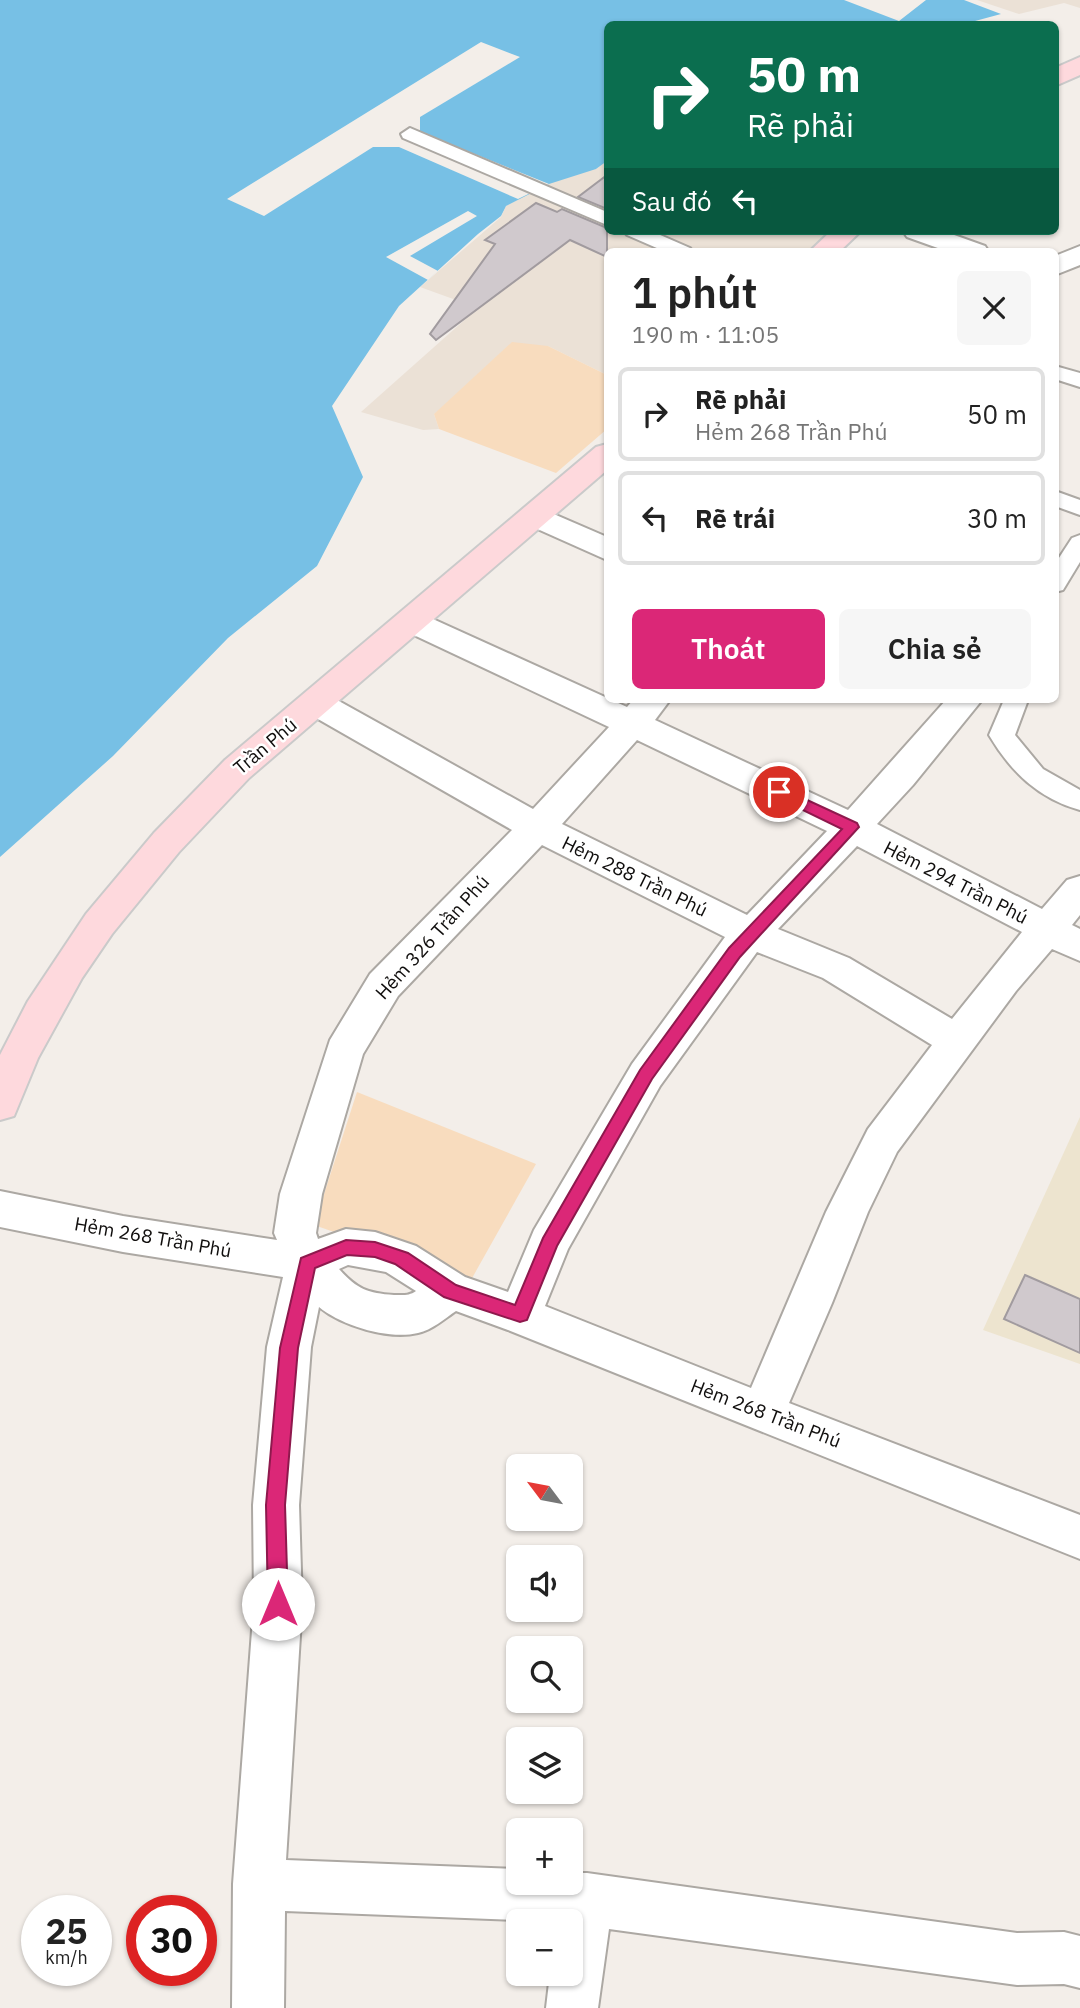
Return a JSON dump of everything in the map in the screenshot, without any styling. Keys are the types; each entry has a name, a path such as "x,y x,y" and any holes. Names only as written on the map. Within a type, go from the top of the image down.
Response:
{"main road":[{"path":"1059,76 1080,65"},
{"path":"828,248 842,235"},
{"name":"Trần Phú","path":"0,1104 14,1063 58,983 111,910 182,822 237,769 604,457"}],"street":[{"path":"928,235 964,248"},
{"path":"1059,265 1080,254"},
{"path":"535,516 604,549"},
{"name":"Hẻm 294 Trần Phú","path":"413,621 604,696"},
{"name":"Hẻm 288 Trần Phú","path":"316,703 536,827 752,934 836,968 957,1041"},
{"name":"Hẻm 294 Trần Phú","path":"623,703 643,711 852,827 1063,937"},
{"path":"520,1315 549,1243 646,1074 727,962 901,776 962,703"},
{"name":"Hẻm 326 Trần Phú","path":"307,1263 295,1233 301,1194 337,1073 358,1023 384,985 643,711"},
{"path":"761,1413 811,1303 847,1212 882,1141 957,1041 1063,937 1080,890"},
{"name":"Hẻm 268 Trần Phú","path":"0,1209 123,1234 307,1263 346,1247 375,1250 401,1259 451,1291 520,1315 761,1413 953,1485 1080,1537"},
{"path":"307,1263 336,1296 366,1312 394,1316 416,1315 451,1291"},
{"path":"258,2008 259,1884 278,1604 276,1505 289,1348 307,1263"},
{"path":"259,1884 586,1899 1017,1959 1063,1958 1080,1962"},
{"path":"572,2008 586,1899"}],"lane":[{"path":"410,134 604,218"},
{"path":"643,235 674,248"},
{"path":"1059,373 1080,380"},
{"path":"1059,500 1080,508"},
{"path":"1059,577 1080,543"},
{"path":"1015,703 1002,735 1016,758 1039,782 1080,801"}],"shaded area":[{"path":"977,0 1080,0 1080,8 1064,3 1019,14"},
{"path":"481,42 596,169 604,163 604,235 828,235 812,248 604,248 604,374 548,346 434,414 439,429 423,430 361,412 478,308 420,287 501,217 506,206 517,200"},
{"path":"512,342 548,346 604,374 604,432 556,473 439,429 434,414"},
{"path":"357,1092 536,1164 471,1280 314,1225"},
{"path":"1080,1117 1080,1364 983,1330"}],"water":[{"path":"0,0 844,0 899,21 604,21 604,163 596,169 549,184 506,206 501,216 399,306 332,406 363,477 317,566 228,638 113,756 0,857"},
{"path":"926,0 964,0 1001,14 975,21 899,21"}],"pier":[{"path":"481,42 520,57 420,117 420,132 549,184 518,199 399,147 373,147 264,216 227,199"},
{"path":"468,211 477,216 410,256 438,271 428,280 386,257"}],"building":[{"path":"604,177 604,208 578,197"},
{"path":"536,203 557,212 562,209 604,227 607,248 604,248 604,256 570,240 436,340 430,334 495,244 485,240"},
{"path":"1025,1275 1080,1299 1080,1353 1004,1319"}],"route":[{"path":"278,1604 276,1505 289,1348 307,1263 346,1247 375,1250 401,1259 433,1282 451,1291 520,1315 549,1243 646,1074 734,953 852,827 779,792"}]}
